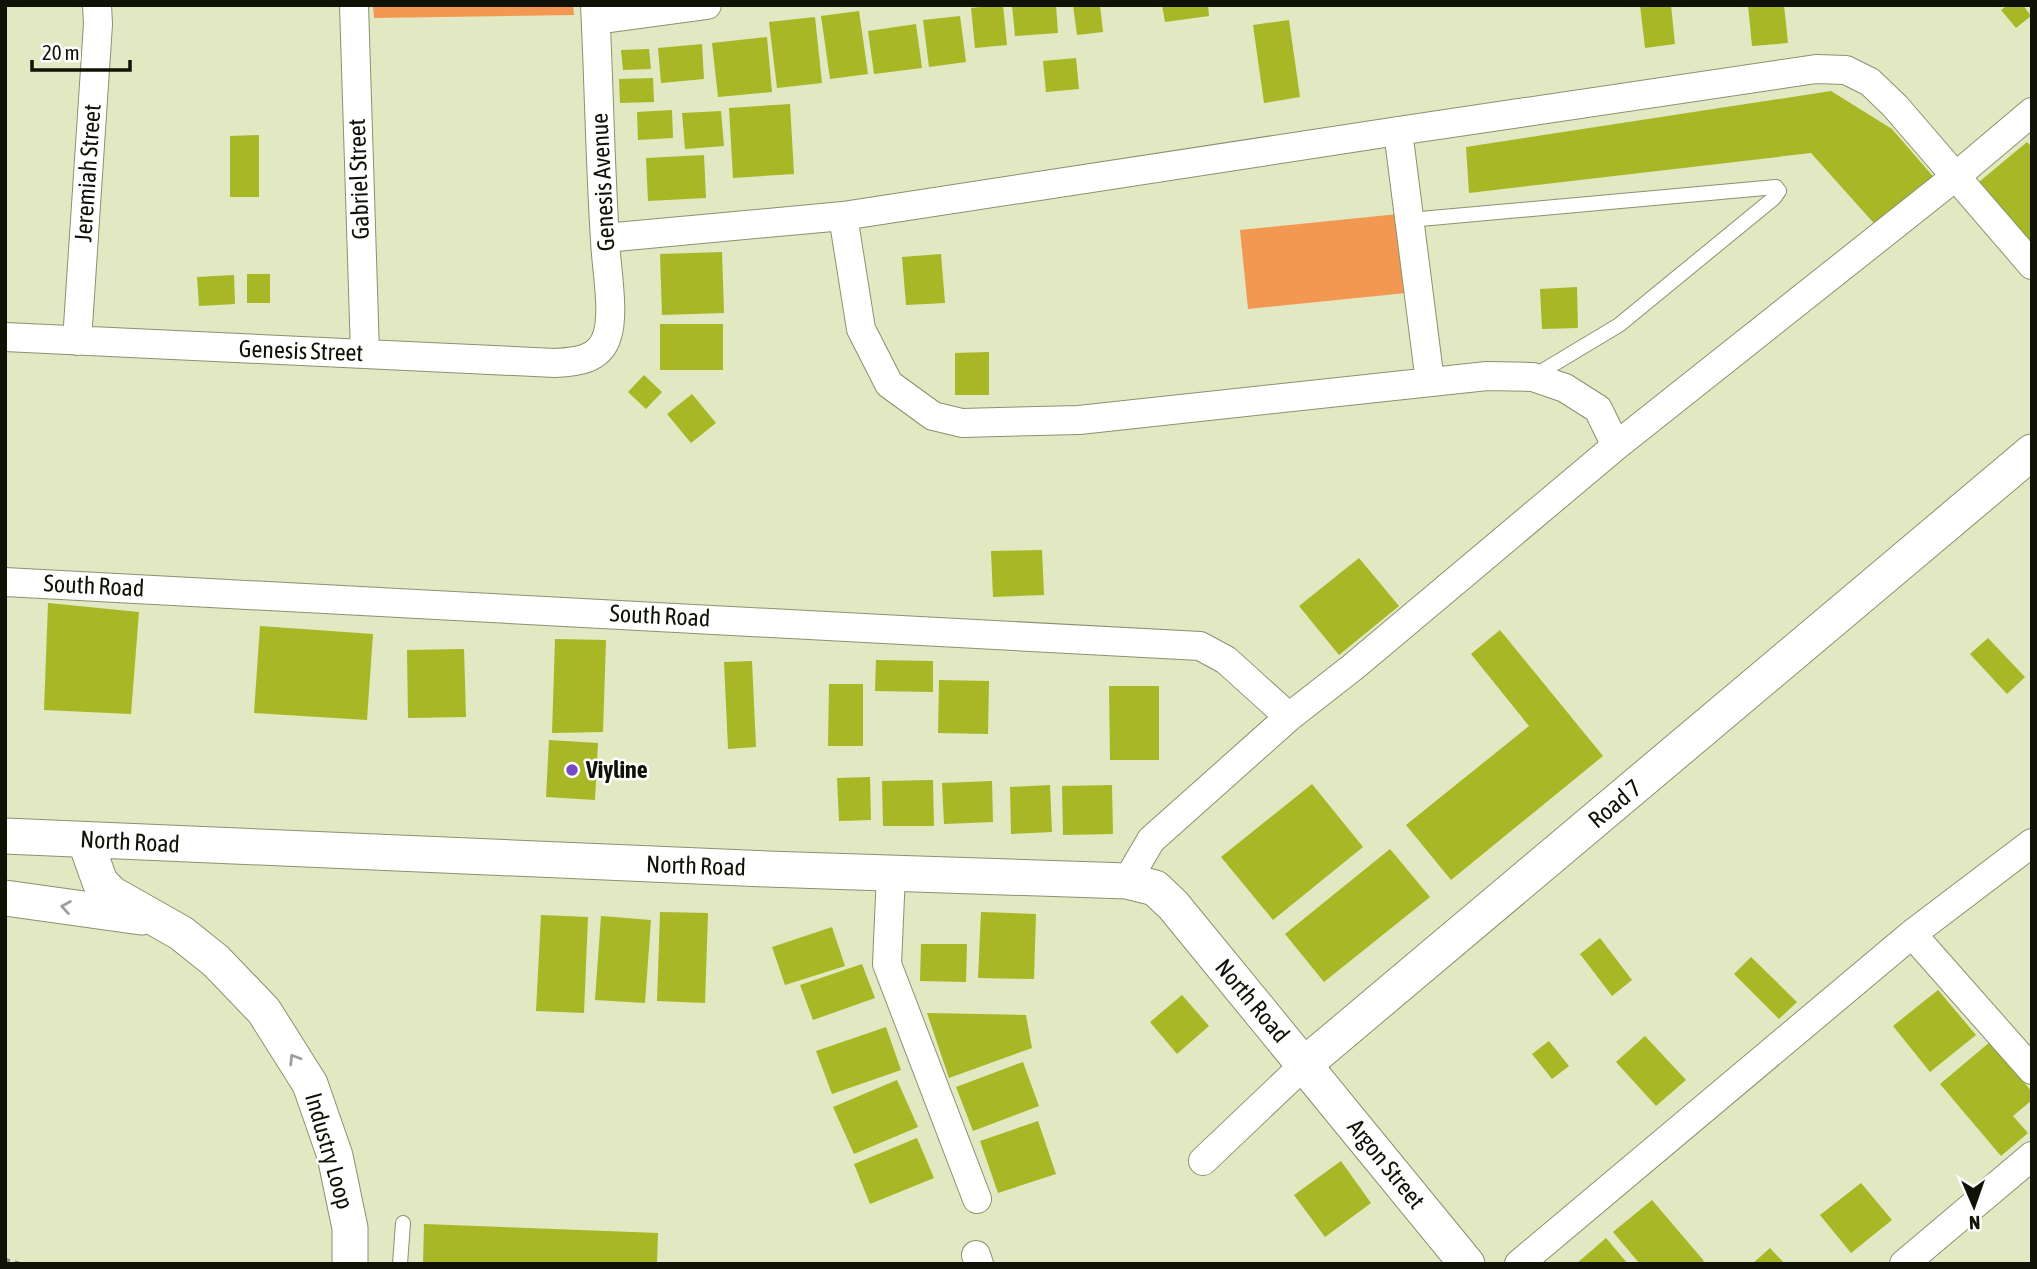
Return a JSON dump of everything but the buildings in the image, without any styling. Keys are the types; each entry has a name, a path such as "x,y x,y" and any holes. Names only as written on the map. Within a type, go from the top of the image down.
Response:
{"street":[{"name":"Jeremiah Street","path":"78,341 97,5"},
{"name":"Gabriel Street","path":"354,5 365,353"},
{"path":"596,13 707,5"},
{"name":"Genesis Avenue","path":"595,355 607,338 610,318 596,13"},
{"path":"605,239 843,216 1816,69 1846,70 1870,82 1895,106 2032,265"},
{"path":"1127,881 1151,840 1289,717 1353,667 1616,446 1955,177 2032,112"},
{"path":"1398,131 1430,382"},
{"path":"843,216 861,329 889,384 933,416 962,423 1079,420 1487,376 1533,377 1565,388 1598,409 1616,446"},
{"name":"Genesis Street","path":"5,337 555,363 576,362 595,355"},
{"name":"Road 7","path":"1203,1161 1305,1064 2032,452"},
{"name":"South Road","path":"5,582 1200,646 1226,660 1289,717"},
{"name":"North Road","path":"5,836 891,874 1127,881 1155,888 1173,905 1305,1064"},
{"path":"85,840 100,882 111,894 158,920"},
{"path":"1519,1264 1912,934 2032,843"},
{"path":"891,874 887,964 977,1199"},
{"name":"Industry Loop","path":"5,898 158,920 181,933 216,961 264,1011 310,1084 335,1156 350,1228 350,1264"},
{"path":"1912,934 2032,1070"},
{"name":"Argon Street","path":"1305,1064 1467,1264"},
{"path":"1904,1264 2032,1156"}],"lane":[{"path":"1409,220 1776,187 1778,189 1774,198 1619,324 1533,377"},
{"path":"400,1264 403,1223"}],"path":[{"path":"5,1260 19,1264"}],"shaded area":[{"path":"373,5 573,5 574,15 374,18"},
{"path":"1398,214 1406,293 1248,309 1240,230"}],"place":[{"name":"Viyline","path":"572,770"}]}
